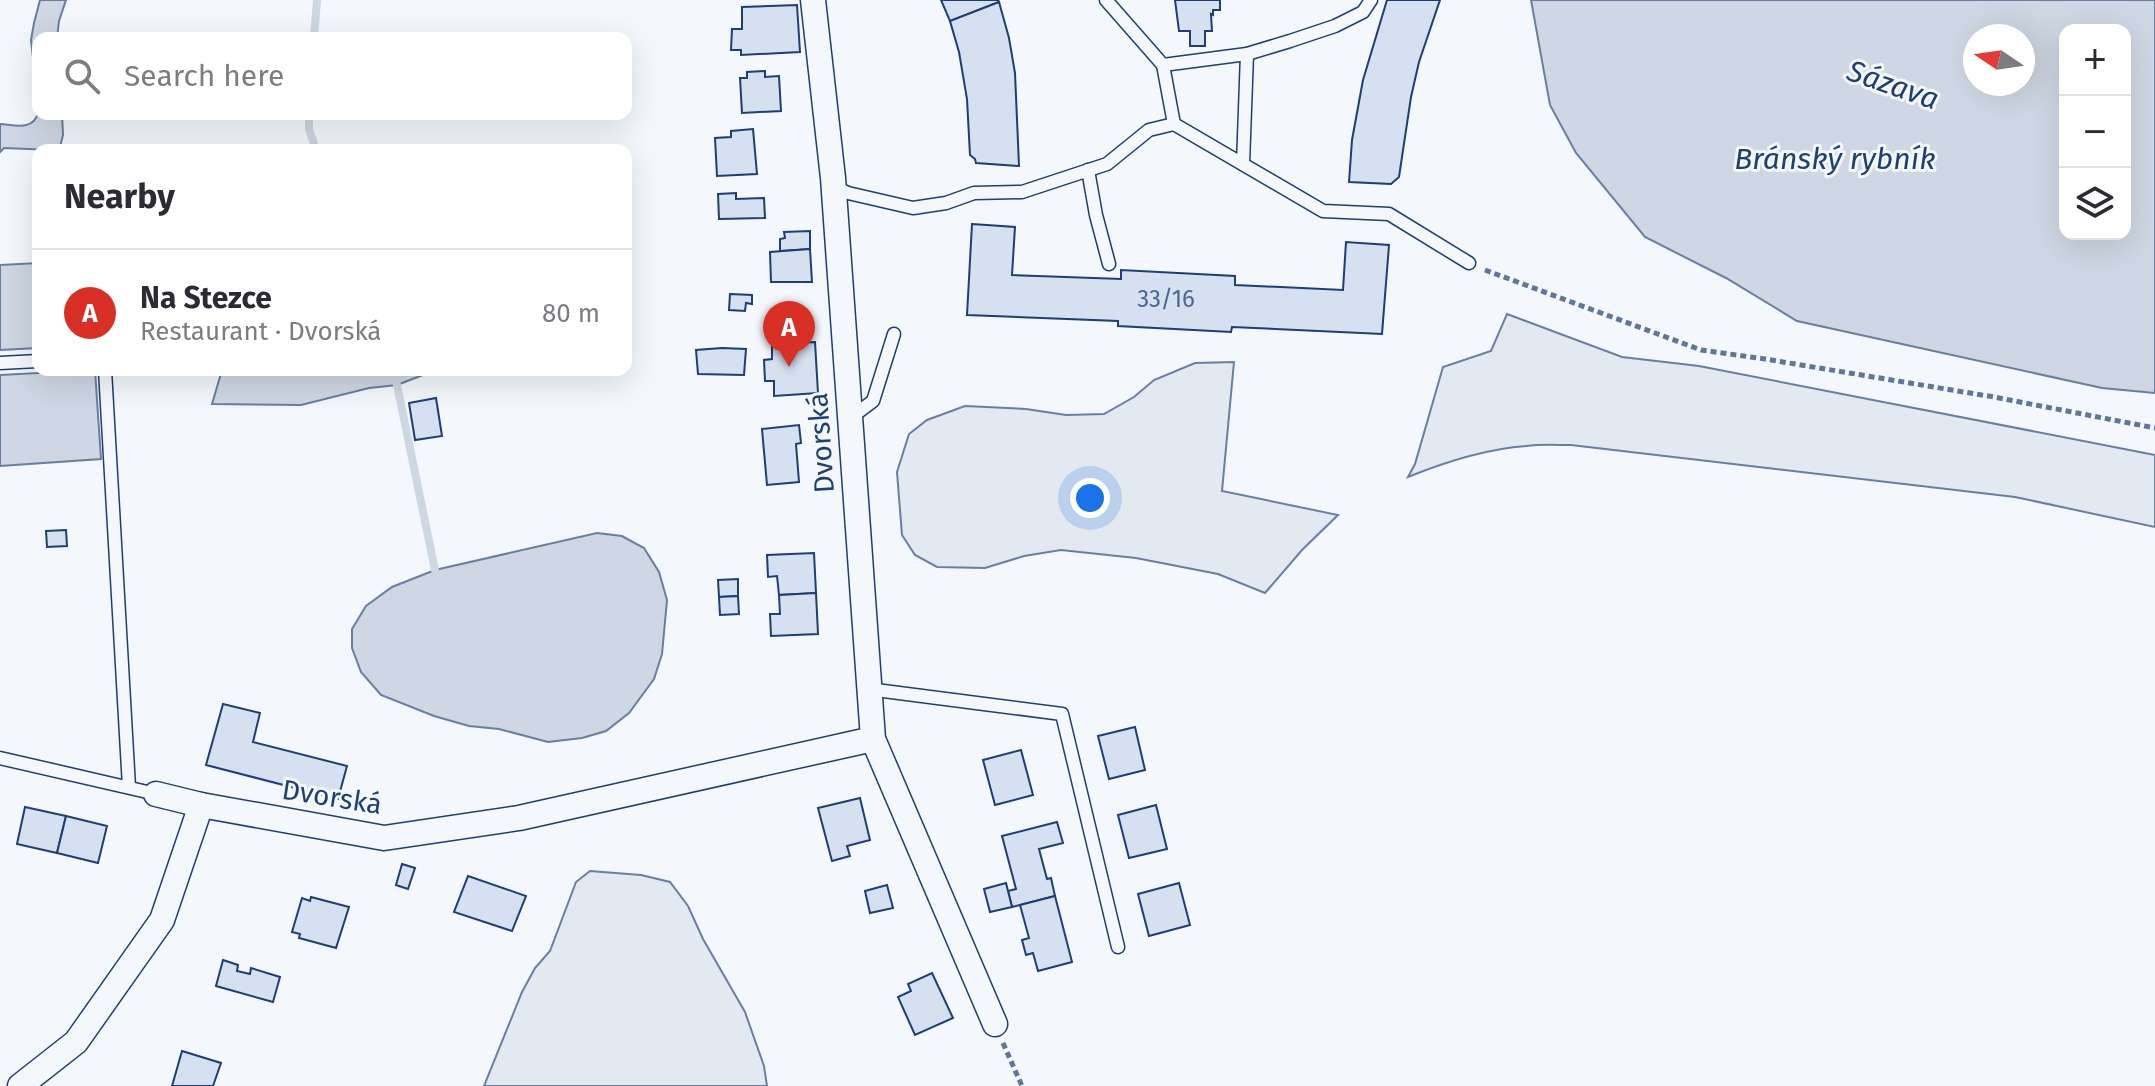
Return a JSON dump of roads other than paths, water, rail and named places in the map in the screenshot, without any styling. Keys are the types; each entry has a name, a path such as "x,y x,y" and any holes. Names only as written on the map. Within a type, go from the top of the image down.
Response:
{"street":[{"name":"Dvorská","path":"813,0 834,187 873,739 995,1024"},
{"name":"Dvorská","path":"156,794 384,838 519,818 873,739"},
{"path":"20,1086 76,1042 162,920 201,805"}],"lane":[{"path":"1106,0 1163,65 1174,124"},
{"path":"1163,65 1247,54 1335,26 1363,12 1371,0"},
{"path":"1243,164 1247,54"},
{"path":"834,187 913,208 946,203 974,193 1022,192 1107,164 1149,130 1174,124 1323,211 1389,214 1469,263"},
{"path":"1088,170 1109,264"},
{"path":"849,419 873,401 894,334"},
{"path":"0,363 32,361"},
{"path":"105,376 129,787"},
{"path":"868,689 1062,714 1118,947"},
{"path":"0,758 156,794"}],"water":[{"path":"40,0 66,0 58,32 32,32"},
{"name":"Bránský rybník","path":"1531,0 2155,0 2155,393 2102,388 1797,321 1726,278 1645,237 1576,153 1550,105"},
{"path":"62,120 61,144 32,144 32,149 4,148 0,152 0,124 17,126"},
{"path":"32,263 32,348 0,350 0,265"},
{"path":"0,375 95,376 101,459 0,466"},
{"path":"220,376 420,376 397,385 369,388 301,405 212,404"},
{"path":"597,533 622,536 644,548 659,572 667,600 662,654 654,679 629,713 606,731 582,738 548,742 499,729 469,726 381,695 361,672 352,648 352,629 366,606 392,587 435,570"}],"waterway":[{"path":"314,32 317,0"},
{"path":"309,120 314,144"},
{"path":"394,376 435,570"}],"place":[{"name":"Na Stezce","path":"789,367"}],"water label":[{"name":"Sázava","path":"1893,85"}]}
